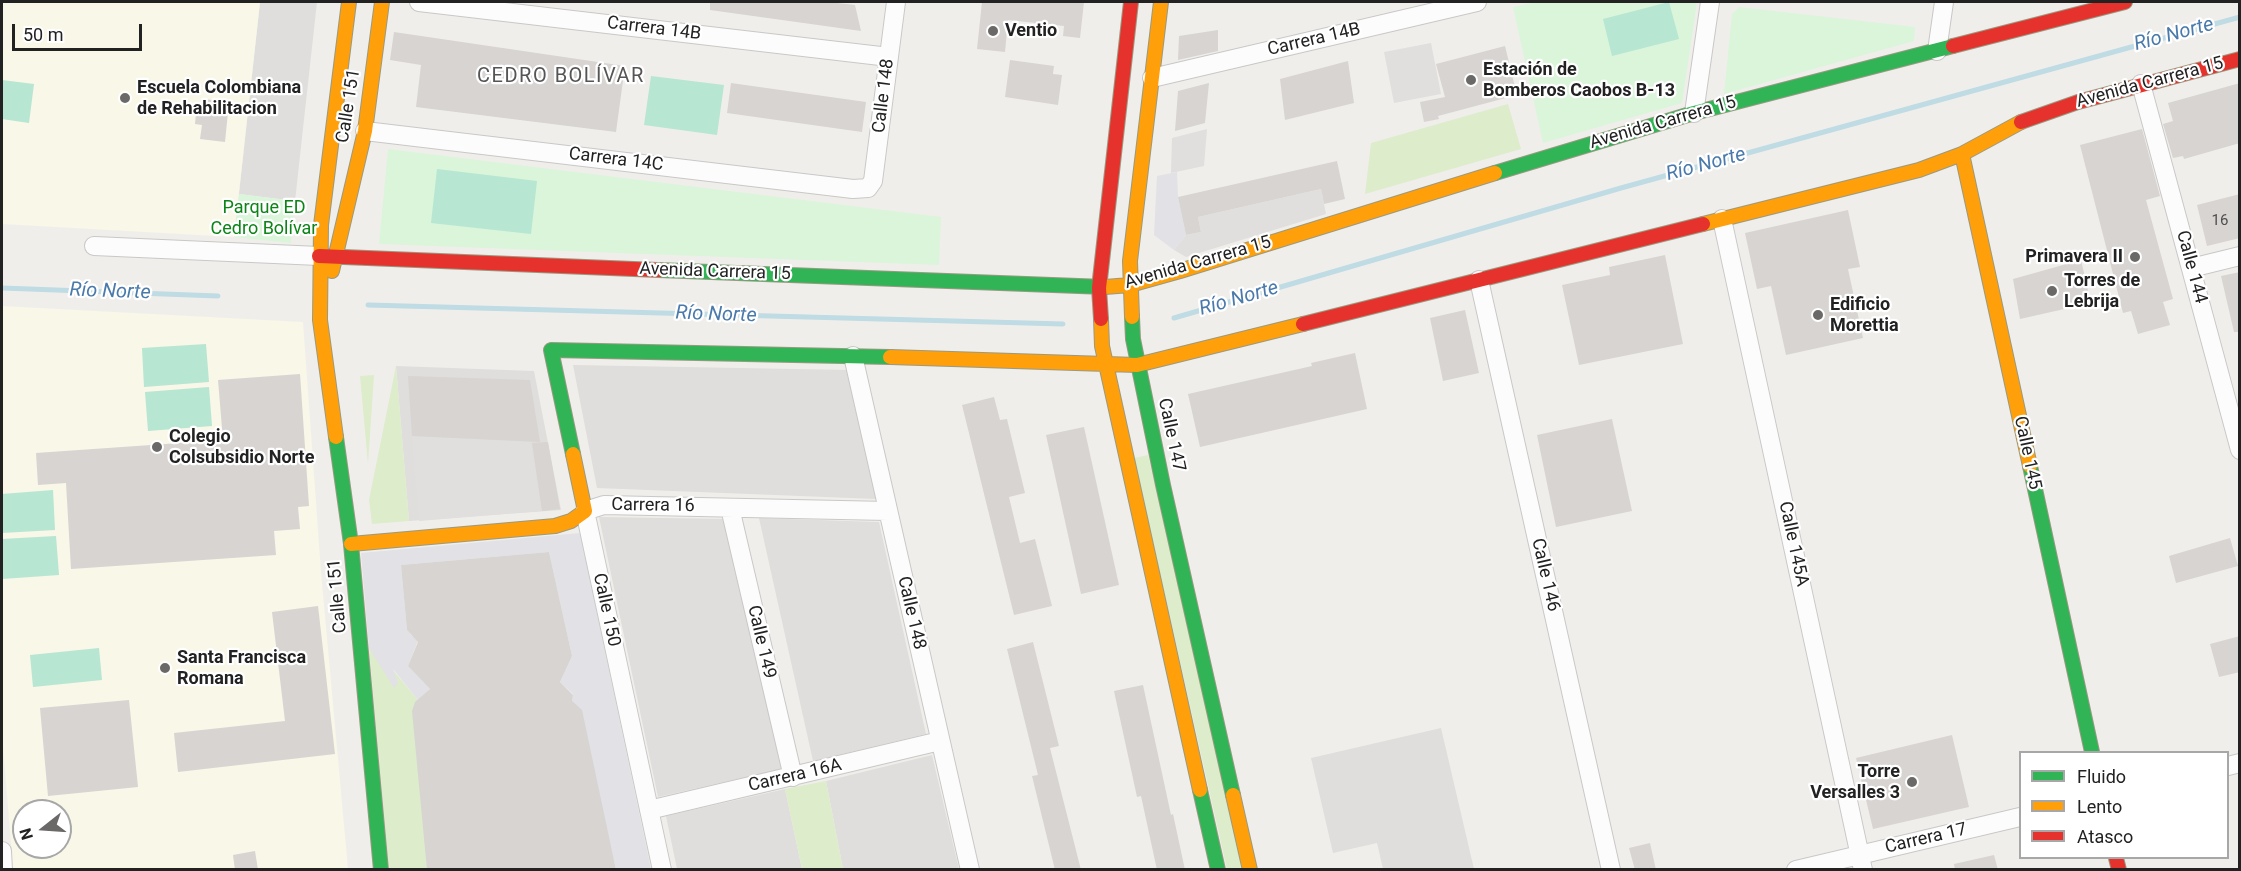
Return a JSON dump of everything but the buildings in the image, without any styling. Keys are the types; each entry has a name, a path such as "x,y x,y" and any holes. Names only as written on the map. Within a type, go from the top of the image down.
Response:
{"main road":[{"name":"Calle 151","path":"328,256 321,225 350,2"},
{"name":"Calle 151","path":"381,870 351,544 320,320 328,256 365,131 382,2"},
{"path":"1131,2 1098,288 1100,319 1105,365 1218,870"},
{"name":"Calle 147","path":"1161,2 1130,261 1137,364 1250,870"},
{"name":"Avenida Carrera 15","path":"328,256 1098,288 1130,285 1694,113 2125,2"},
{"name":"Avenida Carrera 15","path":"551,350 1137,364 1919,170 1962,154 2019,123 2078,102 2240,59"},
{"name":"Calle 145","path":"1962,154 2092,751"},
{"name":"Calle 150","path":"551,350 585,511"},
{"name":"Carrera 16","path":"351,544 555,526 571,521 585,511"}],"street":[{"name":"Carrera 14B","path":"419,2 889,57"},
{"name":"Calle 148","path":"868,188 873,181 896,2"},
{"name":"Carrera 14B","path":"1152,78 1477,2"},
{"path":"1694,113 1710,2"},
{"path":"1937,51 1944,2"},
{"name":"Calle 144","path":"2141,84 2239,446"},
{"name":"Carrera 14C","path":"365,131 853,189 868,188"},
{"name":"Calle 145A","path":"1722,219 1862,862"},
{"name":"Avenida Carrera 15","path":"94,246 328,256"},
{"path":"2191,268 2240,256"},
{"name":"Calle 146","path":"1479,280 1611,870"},
{"name":"Calle 148","path":"853,356 970,870"},
{"name":"Carrera 16","path":"585,511 604,506 888,511"},
{"name":"Calle 149","path":"730,508 793,777"},
{"name":"Calle 150","path":"585,511 662,870"},
{"name":"Carrera 16A","path":"649,810 940,741"},
{"name":"Carrera 17","path":"1796,870 1862,862 2019,816"},
{"path":"2,851 3,870"}],"shaded area":[{"name":"Escuela Colombiana de Rehabilitacion","path":"2,2 260,2 234,237 2,224"},
{"path":"260,2 317,2 295,201 239,194"},
{"path":"1431,43 1441,94 1394,103 1384,52"},
{"path":"1207,129 1204,166 1171,173 1172,138"},
{"path":"1177,172 1178,197 1186,235 1174,250 1154,235 1157,176"},
{"path":"1321,189 1326,214 1186,257 1174,250 1186,235 1201,232 1198,217"},
{"path":"2,306 303,322 321,572 348,869 13,869 12,859 72,859 72,799 12,799 12,857 2,734"},
{"path":"573,365 850,370 876,499 597,488"},
{"path":"396,366 534,371 561,510 409,521"},
{"path":"412,436 531,442 542,511 419,521"},
{"path":"599,517 729,519 786,768 658,797"},
{"path":"759,518 879,522 926,734 813,761"},
{"path":"580,533 651,869 616,869 572,701 573,694 560,682 572,656 549,552 401,565 407,630 412,636 419,638 408,666 430,689 418,700 393,669 398,683 394,688 369,648 361,553"},
{"path":"1441,728 1474,869 1383,869 1377,843 1333,853 1311,758"},
{"path":"932,755 959,869 843,869 826,781"},
{"path":"785,789 802,869 677,869 666,816"}],"green space":[{"path":"1537,2 1697,2 1682,103 1543,143 1513,7"},
{"path":"1669,2 1679,39 1612,56 1603,19"},
{"path":"1739,7 1915,27 1914,41 1724,94 1732,14"},
{"path":"651,76 724,85 717,135 644,125"},
{"path":"2,80 34,84 29,123 2,119"},
{"path":"1508,104 1521,149 1365,194 1371,143"},
{"path":"388,149 941,217 939,265 379,244"},
{"path":"437,169 537,181 531,234 431,223"},
{"name":"Parque ED Cedro Bolívar","path":"239,194 295,201 291,243 234,237"},
{"path":"206,344 209,382 144,387 142,348"},
{"path":"396,366 409,521 372,524 369,500"},
{"path":"374,375 368,464 360,376"},
{"path":"209,387 212,426 148,431 145,392"},
{"path":"1148,455 1244,869 1227,869 1134,458"},
{"path":"53,490 55,530 2,533 2,494"},
{"path":"56,536 59,575 2,579 2,539"},
{"path":"99,648 102,680 33,687 30,655"},
{"path":"369,648 398,683 392,669 418,700 427,869 389,869"},
{"path":"826,781 843,869 802,869 785,789"}],"waterway":[{"name":"Río Norte","path":"1174,318 1621,188 2240,17"},
{"name":"Río Norte","path":"2,288 218,296"},
{"name":"Río Norte","path":"368,305 1063,324"}],"traffic: fast":[{"path":"1495,173 1694,113 1953,46"},
{"path":"658,270 1105,287"},
{"path":"1132,317 1133,339 1163,485 1233,795"},
{"path":"573,454 551,350 890,357"},
{"path":"336,437 351,544 381,870"},
{"path":"2030,466 2092,751"},
{"path":"1200,790 1218,870"}],"traffic: slow":[{"path":"336,437 320,320 321,225 349,2"},
{"path":"332,271 365,131 382,2"},
{"path":"1132,317 1130,261 1161,2"},
{"path":"1703,224 1919,170 1962,154 2021,122"},
{"path":"1962,154 2030,466"},
{"path":"1105,287 1130,285 1180,271 1495,173"},
{"path":"1101,319 1102,346 1200,790"},
{"path":"890,357 1137,365 1303,324"},
{"path":"351,544 555,526 571,521 585,511 573,454"},
{"path":"1233,795 1250,870"}],"traffic: jam":[{"path":"1101,319 1099,288 1131,2"},
{"path":"1953,46 2125,2"},
{"path":"2021,122 2078,102 2240,59"},
{"path":"1303,324 1703,224"},
{"path":"319,256 658,270"},
{"path":"2116,859 2119,870"}],"place":[{"name":"Ventio","path":"993,31"},
{"name":"Estación de Bomberos Caobos B-13","path":"1471,80"},
{"name":"Escuela Colombiana de Rehabilitacion","path":"125,98"},
{"name":"Primavera II","path":"2135,257"},
{"name":"Torres de Lebrija","path":"2052,291"},
{"name":"Edificio Morettia","path":"1818,315"},
{"name":"Colegio Colsubsidio Norte","path":"157,447"},
{"name":"Santa Francisca Romana","path":"165,668"},
{"name":"Torre Versalles 3","path":"1912,782"}],"district":[{"name":"CEDRO BOLÍVAR","path":"561,77"}]}
